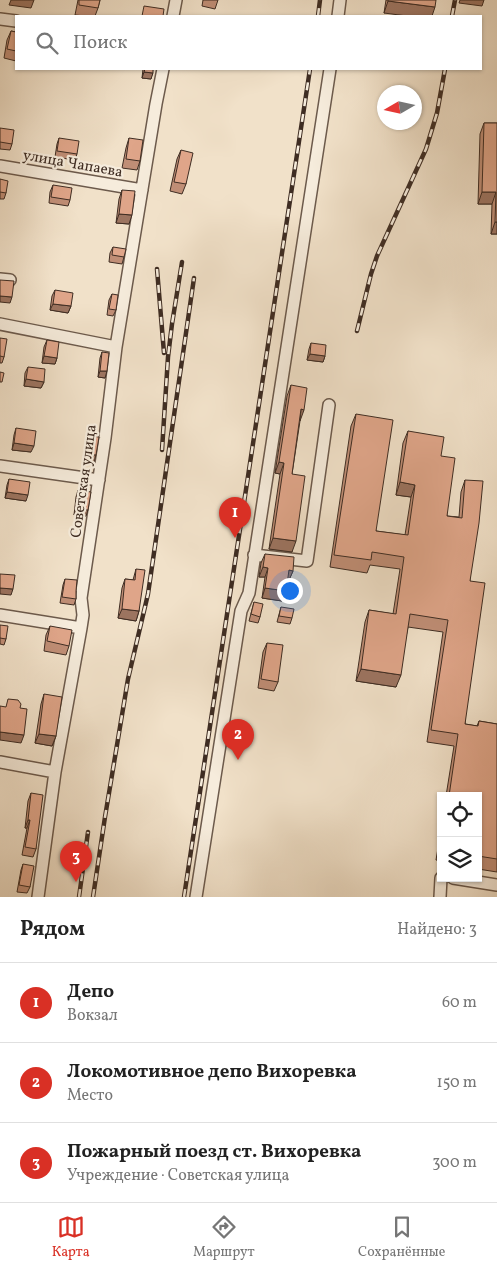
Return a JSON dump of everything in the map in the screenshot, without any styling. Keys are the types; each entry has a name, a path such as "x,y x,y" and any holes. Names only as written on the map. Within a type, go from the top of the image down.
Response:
{"street":[{"path":"173,15 176,0"},
{"path":"338,15 340,0"},
{"path":"0,19 15,21"},
{"name":"Советская улица","path":"38,897 55,772 83,615 81,598 99,480 116,347 163,70"},
{"path":"196,897 241,611 249,593 330,70"},
{"name":"улица Чапаева","path":"0,166 142,190"},
{"path":"0,324 116,347"},
{"path":"254,555 307,561 329,405"},
{"path":"0,466 99,480"},
{"path":"0,615 81,628"},
{"path":"0,762 55,772"},
{"path":"440,897 441,882"},
{"path":"482,882 497,884"}],"building":[{"path":"79,0 100,0 98,8 79,5"},
{"path":"388,0 436,0 435,7"},
{"path":"144,6 164,9 163,15 142,15"},
{"path":"11,31 15,32 15,51 7,49"},
{"path":"145,70 153,70 153,73 144,72"},
{"path":"484,123 497,123 497,222 495,222 496,192 482,192"},
{"path":"0,128 14,130 12,144 0,142"},
{"path":"59,138 79,141 77,154 57,151"},
{"path":"129,138 143,140 140,161 126,159"},
{"path":"181,150 193,153 186,184 174,182"},
{"path":"0,179 8,181 6,193 0,192"},
{"path":"53,185 72,188 70,200 51,197"},
{"path":"122,190 135,191 132,215 119,214"},
{"path":"113,247 126,249 124,257 112,255"},
{"path":"0,280 14,281 12,297 0,296"},
{"path":"55,290 73,293 71,306 53,304"},
{"path":"112,294 118,295 116,310 109,309"},
{"path":"0,338 7,339 4,357 0,356"},
{"path":"47,340 59,342 57,358 44,356"},
{"path":"311,343 326,345 325,356 310,354"},
{"path":"102,352 109,353 107,371 100,371"},
{"path":"28,367 45,369 44,382 26,379"},
{"path":"0,372 4,373 2,382 0,382"},
{"path":"291,385 307,388 304,410 301,409 292,474 305,476 296,541 273,538 284,463 279,462"},
{"path":"356,414 393,420 376,531 408,535 415,485 400,482 408,431 444,437 441,456 455,458 447,516 462,518 465,480 483,481 470,581 485,583 465,724 478,726 479,721 497,724 497,859 482,857 482,792 450,792 458,734 431,730 448,620 410,614 401,675 361,669 369,610 396,614 404,557 372,552 371,560 334,555"},
{"path":"16,428 36,431 34,446 14,443"},
{"path":"90,436 99,437 96,455 88,454"},
{"path":"9,479 30,482 28,495 7,492"},
{"path":"78,490 91,492 88,510 76,508"},
{"path":"265,554 294,557 293,571 289,570 286,591 265,588 268,568 263,567"},
{"path":"136,569 145,570 139,611 122,609 125,579 135,580"},
{"path":"0,574 15,575 13,589 0,588"},
{"path":"65,579 77,580 76,599 62,597"},
{"path":"254,602 263,604 260,617 251,614"},
{"path":"281,607 294,609 292,618 279,616"},
{"path":"0,625 8,626 6,639 0,638"},
{"path":"50,626 72,630 69,646 47,641"},
{"path":"267,643 283,645 278,682 261,679"},
{"path":"44,694 62,697 56,736 39,734"},
{"path":"8,699 18,700 21,704 20,708 27,709 24,735 0,732 0,706 6,707"},
{"path":"31,793 43,795 36,849 25,847 30,820 28,820"},
{"path":"23,864 34,866 30,887 19,885"}],"railway":[{"path":"318,15 320,0"},
{"path":"452,15 455,0"},
{"path":"184,897 310,70"},
{"path":"357,331 377,256 426,149 437,113 445,70"},
{"path":"162,450 168,357 182,262"},
{"path":"157,269 164,353"},
{"path":"93,897 128,679 148,594 194,278"},
{"path":"79,897 88,832"}],"place":[{"name":"Депо","path":"235,538"},
{"name":"Локомотивное депо Вихоревка","path":"238,760"},
{"name":"Пожарный поезд ст. Вихоревка","path":"76,882"}]}
